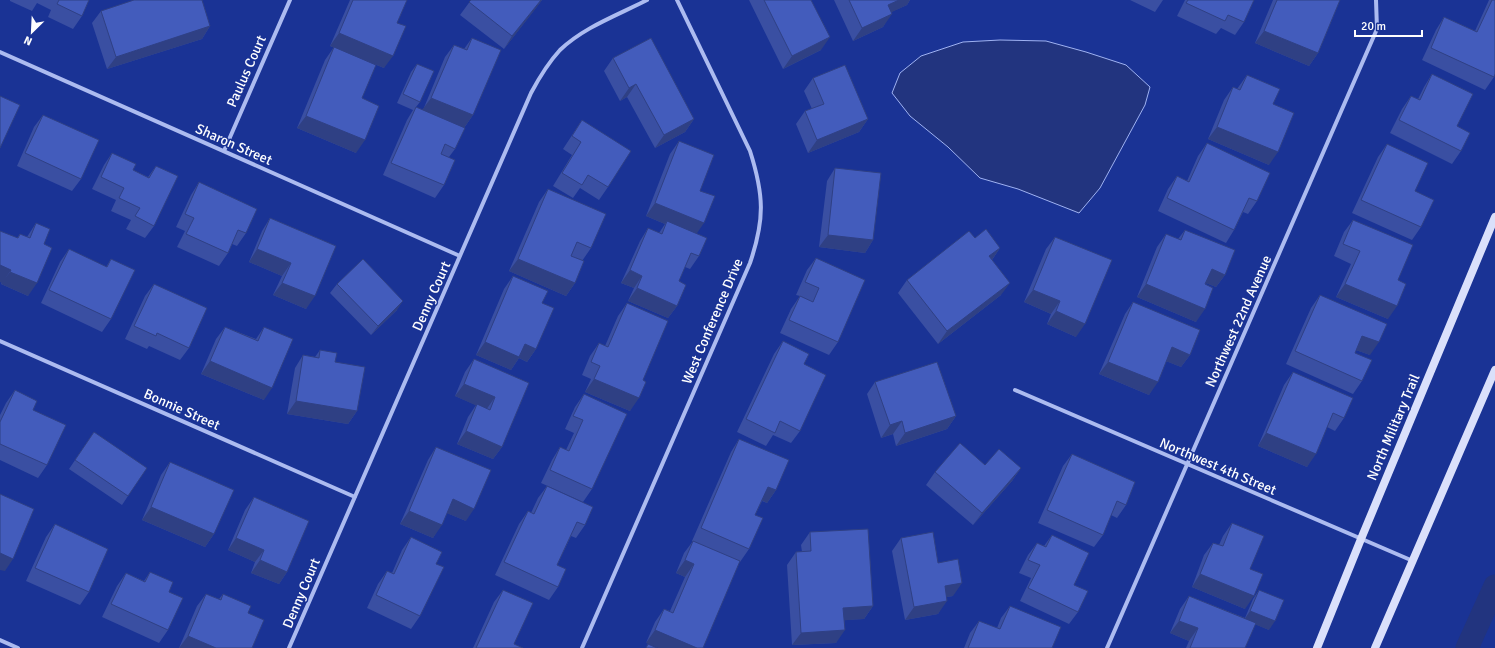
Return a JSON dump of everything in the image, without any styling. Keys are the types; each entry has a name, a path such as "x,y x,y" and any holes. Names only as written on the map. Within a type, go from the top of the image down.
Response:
{"main road":[{"name":"North Military Trail","path":"1317,648 1495,217"},
{"path":"1375,648 1495,370"}],"street":[{"name":"Paulus Court","path":"224,151 290,0"},
{"name":"Denny Court","path":"289,648 531,93 543,71 560,51 580,34 647,0"},
{"name":"West Conference Drive","path":"582,648 750,263 757,244 761,217 761,197 758,177 750,151 677,0"},
{"name":"Northwest 22nd Avenue","path":"1107,648 1377,29 1376,0"},
{"name":"Sharon Street","path":"0,52 460,256"},
{"name":"Bonnie Street","path":"0,340 355,497"},
{"name":"Northwest 4th Street","path":"1015,390 1413,562"},
{"path":"0,640 18,648"}],"water":[{"path":"1000,40 1046,41 1086,52 1126,65 1150,87 1145,105 1100,188 1079,213 1018,189 980,178 948,147 910,116 892,93 900,73 921,56 963,42"}],"building":[{"path":"59,0 89,0 82,16 57,4"},
{"path":"134,0 202,0 210,26 116,57 101,11"},
{"path":"353,0 407,0 397,23 406,26 393,56 339,33"},
{"path":"471,0 541,0 512,36 469,2"},
{"path":"764,0 811,0 830,37 792,56"},
{"path":"849,0 899,0 888,5 892,14 862,28"},
{"path":"1188,0 1254,0 1244,22 1228,15 1225,21 1186,3"},
{"path":"1277,0 1340,0 1318,53 1264,31"},
{"path":"1492,0 1495,0 1494,77 1431,48 1444,17 1477,32"},
{"path":"472,38 501,50 473,115 431,98 454,45 467,50"},
{"path":"651,38 694,119 664,135 636,84 629,88 613,58"},
{"path":"334,47 376,65 362,98 379,106 365,140 306,116"},
{"path":"417,64 434,71 420,102 403,94"},
{"path":"845,65 868,119 817,140 805,111 824,104 813,78"},
{"path":"1432,74 1473,94 1457,126 1470,133 1461,151 1399,120 1411,96 1420,100"},
{"path":"1247,75 1280,89 1273,104 1294,113 1278,152 1217,127 1233,87 1240,90"},
{"path":"0,96 20,105 0,148"},
{"path":"416,107 465,128 455,149 445,144 441,154 455,160 444,185 391,163"},
{"path":"43,115 99,140 81,179 25,153"},
{"path":"582,120 631,151 608,187 588,175 582,185 562,173 581,142 572,136"},
{"path":"679,141 714,155 700,191 715,196 704,223 655,203"},
{"path":"1207,143 1270,173 1257,201 1249,198 1234,230 1167,198 1177,176 1189,182"},
{"path":"1387,144 1428,163 1415,191 1434,200 1421,227 1361,200"},
{"path":"112,153 136,164 133,170 149,178 156,166 178,176 154,226 135,216 140,208 119,198 124,188 101,177"},
{"path":"835,168 881,173 873,240 828,235"},
{"path":"199,182 257,209 246,233 238,230 228,253 186,234 194,218 185,214"},
{"path":"548,189 606,214 591,248 577,242 571,256 584,261 575,283 518,259"},
{"path":"270,218 336,246 315,296 282,283 291,263 257,249"},
{"path":"1353,220 1413,245 1398,280 1406,284 1397,306 1345,284 1360,251 1343,244"},
{"path":"667,221 707,238 699,256 691,253 679,281 686,285 677,306 637,288 642,276 630,270 648,228 662,234"},
{"path":"36,223 50,229 44,244 52,248 37,283 10,272 11,270 0,265 0,231 18,238 20,234 30,238"},
{"path":"986,229 1000,248 989,256 1010,283 947,331 907,280 969,231 975,238"},
{"path":"1185,230 1235,250 1225,275 1212,269 1205,284 1213,288 1205,309 1146,284 1166,234 1181,240"},
{"path":"1055,237 1112,260 1085,324 1056,311 1060,301 1033,290"},
{"path":"69,249 107,267 111,259 135,270 111,319 49,290"},
{"path":"816,258 865,280 838,342 789,320 800,296 813,302 819,288 805,282"},
{"path":"363,259 403,301 378,326 337,284"},
{"path":"513,276 548,291 542,303 554,308 536,349 525,344 519,357 485,342"},
{"path":"154,284 207,308 189,348 157,333 156,336 134,326"},
{"path":"1320,295 1387,324 1379,342 1362,336 1355,353 1372,360 1362,381 1295,351"},
{"path":"1133,302 1200,330 1190,355 1172,347 1158,382 1108,362"},
{"path":"627,303 668,321 643,380 646,382 639,398 594,379 600,366 591,362 599,343 608,347"},
{"path":"225,327 258,341 264,327 293,339 272,388 210,361"},
{"path":"783,341 809,354 804,364 826,375 800,431 780,421 775,433 746,419"},
{"path":"320,350 337,353 335,362 365,367 357,411 296,401 303,355 319,358"},
{"path":"474,359 529,383 502,447 466,431 477,404 490,410 495,397 464,384"},
{"path":"937,362 956,416 905,433 902,421 890,425 875,382"},
{"path":"1293,372 1353,398 1344,418 1333,413 1316,454 1266,433"},
{"path":"15,390 37,401 33,410 66,425 47,465 0,444 0,422"},
{"path":"584,394 627,414 592,489 550,470 560,447 569,451 583,420 573,416"},
{"path":"94,432 147,468 128,496 75,460"},
{"path":"739,439 789,460 776,490 768,487 755,515 763,518 749,549 701,528"},
{"path":"960,443 985,465 999,449 1021,468 982,513 935,472"},
{"path":"436,447 491,470 474,509 453,499 442,525 409,511"},
{"path":"1072,454 1135,482 1126,505 1117,501 1103,535 1047,510"},
{"path":"170,462 234,490 214,534 151,507"},
{"path":"547,486 593,507 585,525 577,522 557,565 566,569 558,587 504,562 528,511 534,514"},
{"path":"0,494 34,509 13,559 0,553"},
{"path":"254,497 309,521 287,572 260,560 264,550 236,538"},
{"path":"1232,523 1264,536 1250,569 1263,574 1254,596 1200,574 1213,543 1223,546"},
{"path":"55,524 108,549 89,592 35,568"},
{"path":"868,529 873,606 843,608 845,630 801,633 796,552 811,551 810,532"},
{"path":"933,532 938,563 958,559 962,583 945,586 947,601 914,607 901,538"},
{"path":"1052,535 1089,553 1074,585 1088,591 1078,612 1028,588 1040,565 1028,560 1037,543 1046,547"},
{"path":"411,537 442,552 436,564 444,567 420,616 376,595 387,571 394,574"},
{"path":"693,541 740,561 703,648 697,648 655,630 664,609 673,613 694,564 685,560"},
{"path":"150,572 173,582 169,592 183,598 168,630 111,604 126,573 145,582"},
{"path":"503,590 533,603 514,644 523,648 476,648"},
{"path":"1259,590 1284,600 1275,621 1250,611"},
{"path":"206,594 221,600 223,594 251,606 248,613 264,620 252,648 216,648 188,636"},
{"path":"1189,596 1256,623 1245,648 1190,648 1198,628 1179,621"},
{"path":"1010,606 1061,627 1052,648 968,648 979,621 1000,629"},
{"path":"648,644 657,648 646,648"}],"waterway":[{"path":"1467,648 1495,586"}]}
